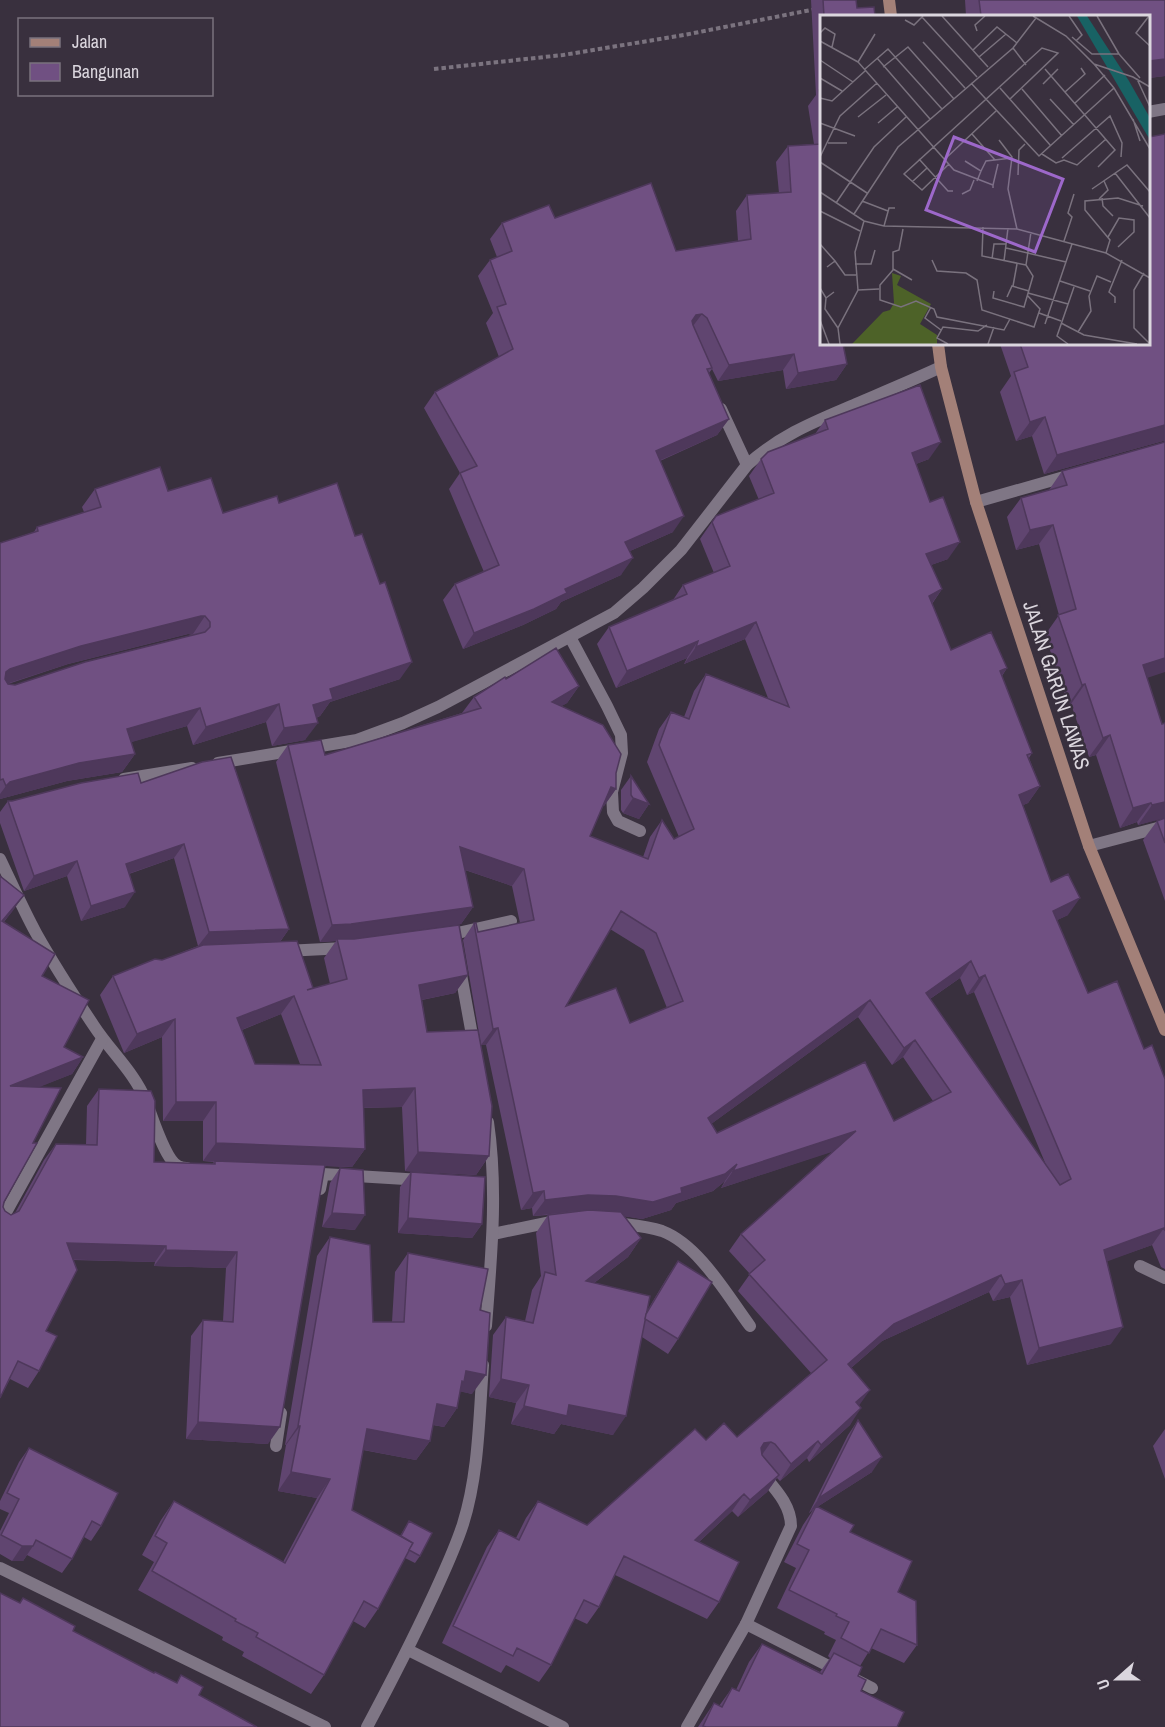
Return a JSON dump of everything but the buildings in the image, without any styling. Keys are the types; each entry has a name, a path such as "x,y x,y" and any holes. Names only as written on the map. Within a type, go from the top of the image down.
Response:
{"main road":[{"path":"889,0 891,15"},
{"name":"JALAN GARUN LAWAS","path":"938,345 941,368 976,502 1089,846 1165,1030"}],"street":[{"path":"1150,112 1165,109"},
{"path":"117,780 357,740 438,707 614,613 681,550 747,465 776,442 801,427 941,368"},
{"path":"718,401 747,465"},
{"path":"976,502 1087,471"},
{"path":"570,637 608,706 621,735 622,753 612,792 613,812 618,821 640,831"},
{"path":"1089,846 1165,826"},
{"path":"0,859 37,934 102,1039 136,1081 165,1150 178,1167 201,1169"},
{"path":"477,1061 448,935 511,921"},
{"path":"268,951 340,949 362,946"},
{"path":"0,1222 102,1039"},
{"path":"367,1727 408,1650 464,1523 475,1465 493,1234 487,1184 491,1145 487,1113"},
{"path":"319,1198 317,1174 436,1181"},
{"path":"493,1234 568,1220"},
{"path":"600,1221 647,1228 675,1237 698,1258 750,1326"},
{"path":"1140,1266 1165,1278"},
{"path":"276,1446 284,1399"},
{"path":"687,1727 746,1624 790,1526 789,1511 784,1501 758,1467"},
{"path":"0,1568 325,1727"},
{"path":"746,1624 872,1688"},
{"path":"408,1650 563,1727"}],"path":[{"path":"434,69 563,54 684,35 819,9"}]}
